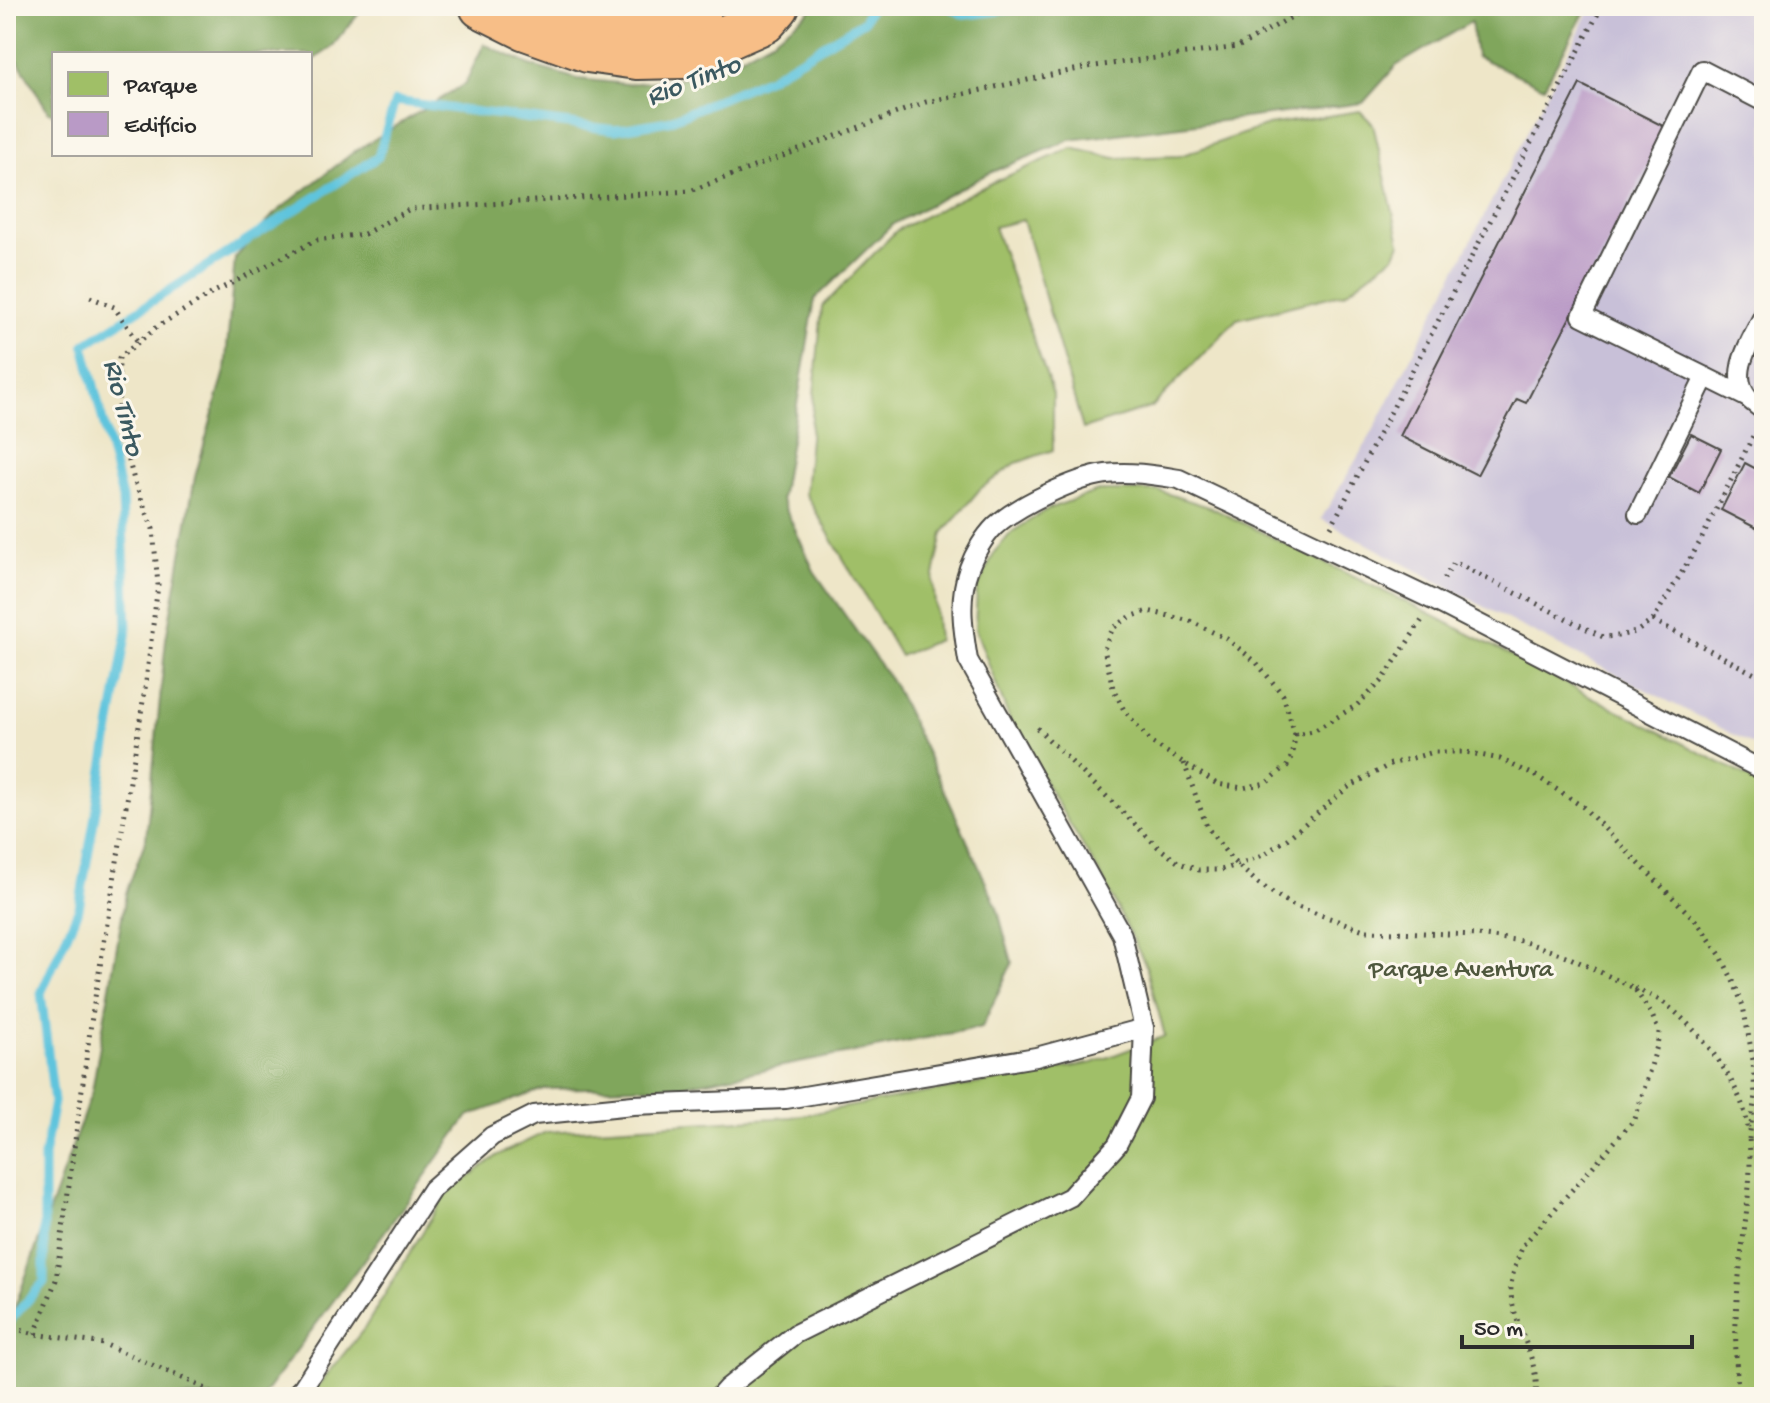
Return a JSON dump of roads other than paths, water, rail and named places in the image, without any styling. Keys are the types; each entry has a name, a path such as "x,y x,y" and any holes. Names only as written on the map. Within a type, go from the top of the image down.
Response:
{"highway":[{"path":"482,6 526,28 588,50 637,57 684,56 764,21 777,6"},
{"path":"570,6 591,15 633,21 679,16 700,6"}],"lane":[{"path":"1746,397 1582,316 1702,70 1764,102"},
{"path":"1760,420 1746,397 1739,380 1739,370 1764,314"},
{"path":"1638,514 1705,377"},
{"path":"719,1397 795,1334 1070,1197 1117,1145 1141,1098 1144,1028 1122,935 968,660 962,596 969,568 982,542 995,526 1024,506 1063,487 1103,474 1142,473 1179,479 1433,600 1764,771"},
{"path":"293,1397 303,1387 432,1189 492,1136 534,1115 633,1105 786,1099 1036,1057 1144,1028"}],"waterway":[{"name":"Rio Tinto","path":"6,1325 44,1282 44,1156 54,1102 41,993 79,908 127,630 122,498 84,345 378,157 395,101 615,130 668,121 769,78 864,21 871,6"},
{"name":"Rio Tinto","path":"947,6 964,15 1042,6"}],"park label":[{"name":"Parque Aventura","path":"1461,971"}]}
